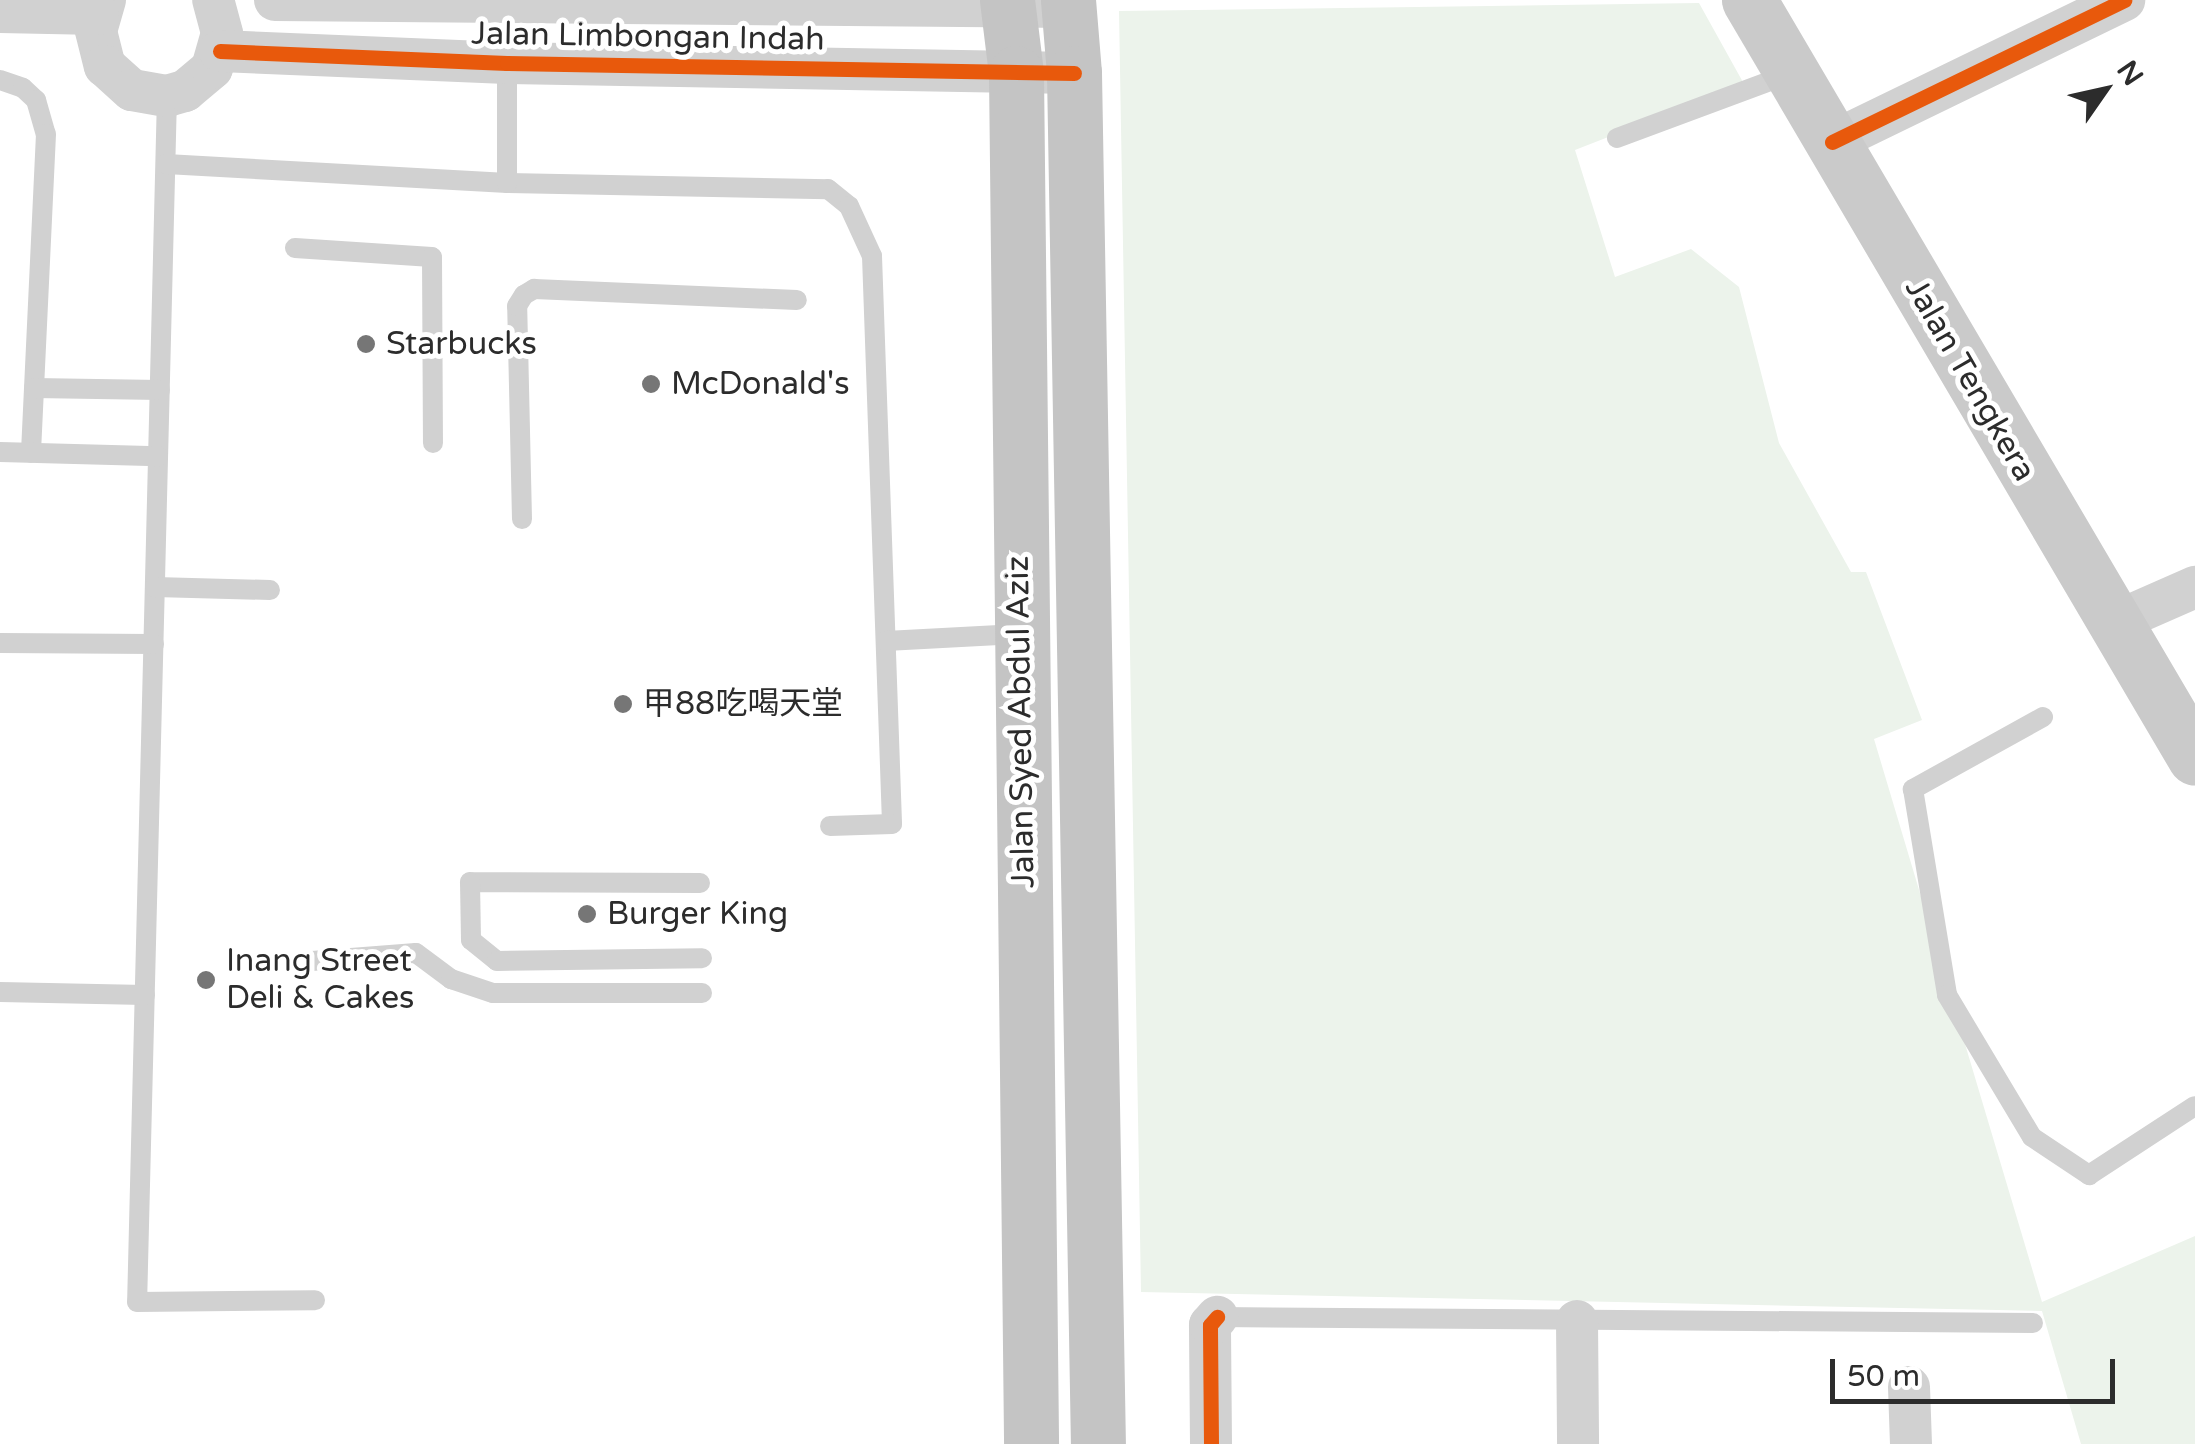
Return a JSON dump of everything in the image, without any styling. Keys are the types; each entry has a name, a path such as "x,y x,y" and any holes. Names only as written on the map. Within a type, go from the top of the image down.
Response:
{"main road":[{"name":"Jalan Tengkera","path":"1748,0 2195,758"},
{"name":"Jalan Syed Abdul Aziz","path":"1007,3 1016,72 1030,1444"},
{"name":"Jalan Syed Abdul Aziz","path":"1068,4 1074,73 1098,1444"}],"street":[{"path":"0,12 101,7 98,50 105,66 132,90 167,96 200,81 220,51 220,16 213,0"},
{"name":"Jalan Limbongan Indah","path":"275,0 1068,4"},
{"path":"1832,142 2124,0"},
{"name":"Jalan Limbongan Indah","path":"220,51 507,63 1074,73"},
{"path":"2112,623 2195,587"},
{"path":"1211,1444 1210,1325 1217,1316"},
{"path":"1578,1320 1578,1444"},
{"path":"1909,1387 1911,1444"}],"lane":[{"path":"507,63 507,182"},
{"path":"1617,138 1791,74"},
{"path":"0,80 23,88 36,100 46,134 31,453"},
{"path":"167,96 137,1302 315,1300"},
{"path":"166,164 507,182 828,189 849,206 872,256 892,824 830,826"},
{"path":"295,248 432,257 433,443"},
{"path":"522,519 516,306 524,295 534,289 797,300"},
{"path":"34,388 160,390"},
{"path":"0,452 158,456"},
{"path":"155,587 270,590"},
{"path":"886,641 1020,634"},
{"path":"0,643 154,644"},
{"path":"2043,717 1913,789 1947,995 2032,1137 2089,1175 2195,1106"},
{"path":"700,883 470,882 471,940 497,961 702,958"},
{"path":"312,961 416,953 451,979 493,993 702,993"},
{"path":"0,992 145,995"},
{"path":"1217,1316 2034,1323"}],"shaded area":[{"path":"1699,3 1744,84 1575,150 1615,277 1691,249 1739,287 1779,443 1851,572 1866,572 1922,720 1874,739 2042,1302 2195,1236 2195,1444 2081,1444 2042,1311 1141,1292 1119,11"}],"cycle path":[{"path":"1832,142 2124,0"},
{"path":"220,51 507,63 1074,73"},
{"path":"1211,1444 1210,1325 1217,1317"}],"place":[{"name":"Starbucks","path":"366,344"},
{"name":"McDonald's","path":"651,384"},
{"name":"甲88吃喝天堂","path":"623,704"},
{"name":"Burger King","path":"587,914"},
{"name":"Inang Street Deli & Cakes","path":"206,980"}]}
